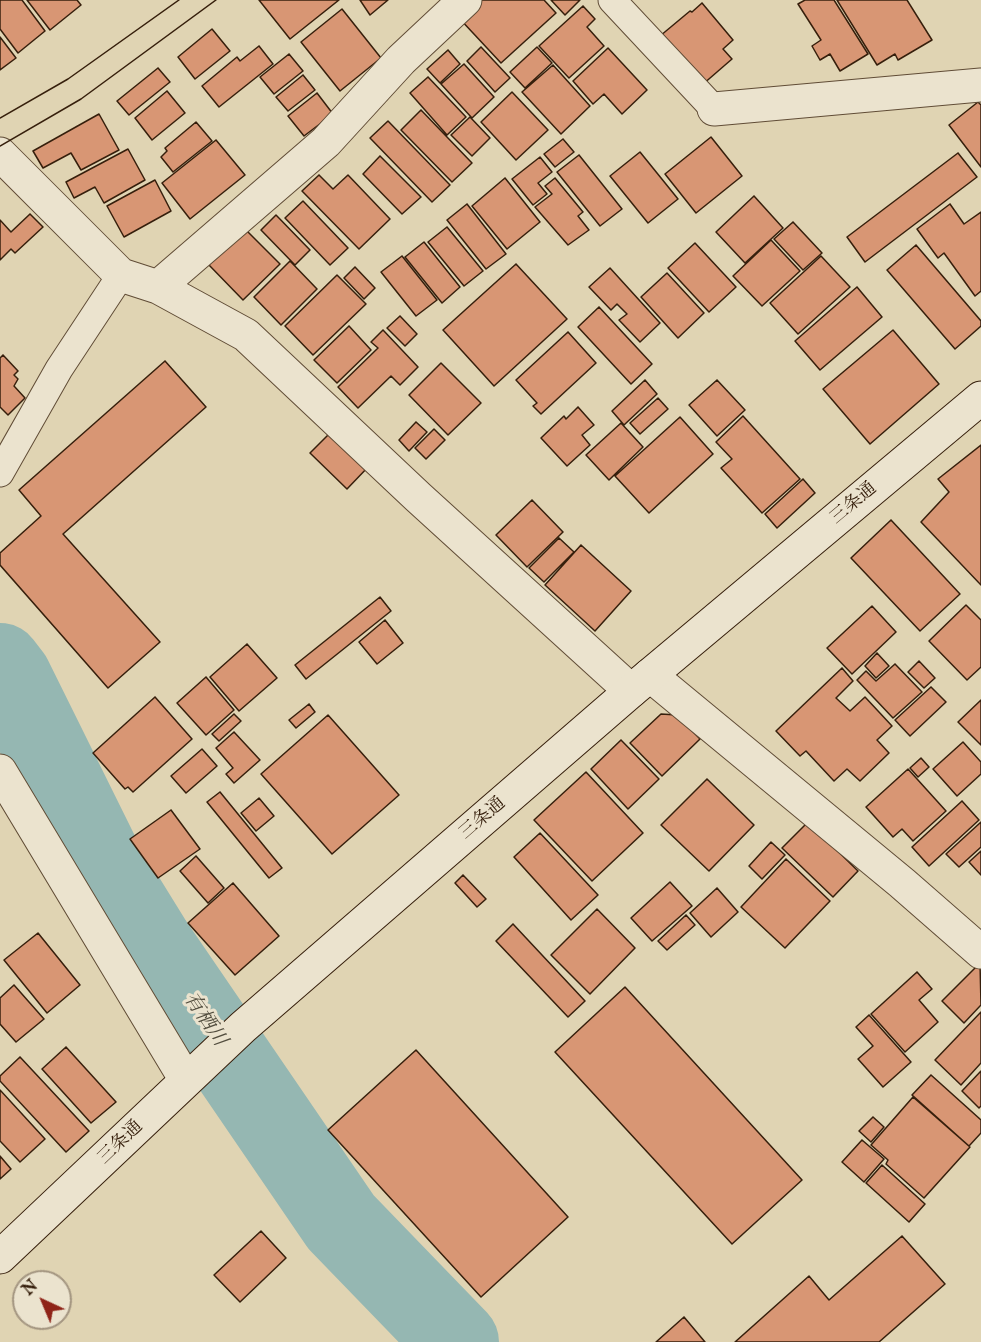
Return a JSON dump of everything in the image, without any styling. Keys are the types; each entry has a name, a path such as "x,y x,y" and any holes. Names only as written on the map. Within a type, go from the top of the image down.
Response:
{"street":[{"path":"158,287 326,142 401,60 465,0"},
{"path":"714,109 981,85"},
{"path":"0,154 121,275 158,287 246,335 418,497 641,683 902,883 981,952"},
{"name":"三条通","path":"0,1257 243,1027 641,683 981,398"},
{"path":"0,771 191,1076"}],"lane":[{"path":"612,0 714,109"},
{"path":"0,473 59,369 121,275"}],"building":[{"path":"0,0 22,0 45,31 18,53 0,29"},
{"path":"27,0 77,0 81,5 50,30"},
{"path":"259,0 339,0 290,39"},
{"path":"360,0 388,0 370,15"},
{"path":"478,0 544,0 556,13 501,63 459,18"},
{"path":"551,0 580,0 565,15"},
{"path":"805,0 834,0 868,54 840,71 830,54 820,60 812,46 821,40 798,4"},
{"path":"837,0 907,0 932,40 898,60 895,54 877,65"},
{"path":"702,3 733,40 723,49 732,59 702,85 660,36"},
{"path":"583,6 595,19 587,27 604,46 569,78 539,46"},
{"path":"342,9 381,58 340,91 301,42"},
{"path":"212,29 230,51 195,79 178,57"},
{"path":"0,37 16,58 0,70"},
{"path":"259,46 273,64 219,107 202,86 237,57 240,61"},
{"path":"481,47 510,78 495,92 467,61"},
{"path":"537,47 552,63 525,88 510,72"},
{"path":"608,48 647,90 622,114 604,94 593,104 573,81"},
{"path":"448,50 460,64 440,83 427,69"},
{"path":"289,54 303,71 274,94 260,77"},
{"path":"464,64 494,97 472,118 441,84"},
{"path":"553,65 590,106 561,134 522,92"},
{"path":"158,68 170,82 129,115 117,101"},
{"path":"303,75 315,90 288,111 276,97"},
{"path":"428,77 466,117 447,135 410,93"},
{"path":"167,91 185,113 152,140 135,118"},
{"path":"512,92 548,130 516,160 481,122"},
{"path":"317,93 333,114 304,136 288,116"},
{"path":"978,102 981,105 981,167 949,125"},
{"path":"421,110 472,163 452,182 401,130"},
{"path":"99,114 119,150 81,170 71,153 43,168 33,151"},
{"path":"470,117 490,138 472,156 451,135"},
{"path":"388,121 450,185 432,202 370,138"},
{"path":"196,122 212,141 173,172 161,157 167,151 165,148"},
{"path":"711,137 742,176 696,213 665,174"},
{"path":"563,139 574,152 555,167 544,154"},
{"path":"216,140 245,175 190,219 162,183"},
{"path":"128,149 145,180 104,203 95,187 74,198 66,182"},
{"path":"640,152 678,199 648,223 610,176"},
{"path":"958,153 977,177 865,262 847,237"},
{"path":"579,155 622,209 600,226 557,172"},
{"path":"380,156 421,197 402,214 363,174"},
{"path":"540,157 552,172 538,183 547,194 533,205 512,179"},
{"path":"319,175 333,189 348,175 390,219 359,249 302,191"},
{"path":"505,178 540,222 507,249 472,206"},
{"path":"555,178 583,212 578,216 589,230 568,245 535,207 552,194 545,186"},
{"path":"155,180 171,211 124,237 107,206"},
{"path":"754,196 783,228 745,263 716,232"},
{"path":"303,201 348,248 330,265 285,218"},
{"path":"467,204 506,254 486,269 447,220"},
{"path":"950,204 964,224 981,212 981,291 975,296 944,253 938,258 917,229"},
{"path":"30,214 43,227 15,253 11,249 0,260 0,220 11,232"},
{"path":"276,215 310,250 295,265 261,230"},
{"path":"793,222 822,253 803,270 774,239"},
{"path":"447,227 483,271 464,286 428,242"},
{"path":"245,229 280,264 243,300 208,264"},
{"path":"771,240 800,271 762,306 733,276"},
{"path":"424,242 460,287 442,303 405,257"},
{"path":"695,243 736,287 709,312 668,268"},
{"path":"916,245 981,321 981,326 955,349 887,270"},
{"path":"402,256 437,300 416,316 381,272"},
{"path":"821,256 850,287 798,334 770,303"},
{"path":"290,261 317,289 281,325 254,297"},
{"path":"516,264 567,319 494,386 443,330"},
{"path":"355,267 375,288 364,299 344,278"},
{"path":"610,268 660,323 640,342 619,320 627,314 617,304 611,310 589,287"},
{"path":"667,273 704,313 678,338 641,297"},
{"path":"337,275 366,304 313,355 285,326"},
{"path":"857,287 882,317 820,370 795,341"},
{"path":"599,307 652,364 631,384 578,327"},
{"path":"400,316 417,334 405,346 387,328"},
{"path":"349,326 371,350 337,383 314,360"},
{"path":"383,330 418,367 400,385 391,376 358,408 338,387 378,348 371,342"},
{"path":"893,330 939,384 870,444 823,389"},
{"path":"568,332 596,363 541,414 533,406 537,403 516,380"},
{"path":"3,355 18,371 14,375 18,379 14,386 25,398 8,415 0,407 0,358"},
{"path":"165,361 206,407 63,534 160,642 108,688 0,565 0,553 41,516 19,490"},
{"path":"441,363 481,403 448,435 409,395"},
{"path":"645,380 657,394 624,425 612,411"},
{"path":"717,380 745,410 717,436 689,405"},
{"path":"658,398 668,409 640,434 630,423"},
{"path":"578,407 594,425 582,435 590,445 567,466 541,438 564,416 566,419"},
{"path":"743,416 800,479 762,513 721,468 732,459 716,442"},
{"path":"680,417 713,454 649,513 615,476"},
{"path":"416,422 427,432 409,451 399,440"},
{"path":"621,423 643,447 609,480 586,455"},
{"path":"434,429 445,440 426,459 415,448"},
{"path":"333,430 369,466 347,489 310,453"},
{"path":"981,445 981,585 921,522 949,492 938,479"},
{"path":"803,479 815,493 777,528 765,514"},
{"path":"532,500 563,532 527,567 496,535"},
{"path":"891,520 960,594 920,631 851,558"},
{"path":"559,538 574,552 544,582 529,568"},
{"path":"581,545 631,591 595,631 545,585"},
{"path":"380,597 391,611 306,679 295,665"},
{"path":"966,605 981,620 981,667 967,680 929,641"},
{"path":"872,606 896,632 852,674 827,648"},
{"path":"385,620 403,643 377,664 359,642"},
{"path":"247,644 277,678 239,711 210,677"},
{"path":"877,653 889,666 876,678 865,666"},
{"path":"919,661 935,678 924,688 908,672"},
{"path":"895,664 922,692 893,718 857,680 866,671 876,681"},
{"path":"842,668 853,681 836,698 850,711 865,697 892,726 877,740 889,753 860,781 847,769 834,781 806,751 800,756 776,731"},
{"path":"206,677 234,710 206,735 177,703"},
{"path":"931,687 946,702 910,736 895,720"},
{"path":"155,697 192,739 133,792 128,787 125,789 93,753"},
{"path":"981,700 981,745 958,722"},
{"path":"309,704 315,712 296,728 289,720"},
{"path":"234,714 241,721 219,741 212,734"},
{"path":"661,714 677,715 700,739 662,776 630,743"},
{"path":"328,715 399,795 332,854 261,774"},
{"path":"234,732 260,760 234,783 226,774 233,768 216,748"},
{"path":"621,740 659,779 628,809 591,769"},
{"path":"963,742 981,762 981,774 957,796 933,769"},
{"path":"202,749 217,766 186,793 171,776"},
{"path":"921,758 929,767 918,777 910,768"},
{"path":"908,769 946,811 913,841 902,829 893,837 866,807"},
{"path":"586,772 643,833 592,881 534,820"},
{"path":"707,779 754,825 709,871 661,825"},
{"path":"220,792 282,868 269,878 207,802"},
{"path":"259,798 274,816 256,831 241,813"},
{"path":"962,801 979,820 929,866 912,847"},
{"path":"171,810 200,849 158,878 130,839"},
{"path":"808,822 858,871 833,897 782,848"},
{"path":"981,822 981,847 959,867 946,854"},
{"path":"540,833 598,895 571,920 514,857"},
{"path":"771,842 785,855 762,879 749,866"},
{"path":"981,851 981,875 969,862"},
{"path":"196,856 224,888 208,903 180,871"},
{"path":"786,859 830,901 785,948 741,907"},
{"path":"463,875 486,899 477,907 455,883"},
{"path":"670,882 692,906 652,941 631,918"},
{"path":"233,883 279,936 235,975 188,923"},
{"path":"717,888 738,912 711,937 690,913"},
{"path":"597,909 635,948 590,994 551,955"},
{"path":"686,915 695,925 667,950 658,941"},
{"path":"513,924 585,1001 568,1017 496,941"},
{"path":"38,933 80,985 47,1013 4,960"},
{"path":"980,963 981,1005 964,1023 942,1001"},
{"path":"917,972 932,989 919,1000 938,1022 905,1052 871,1014"},
{"path":"14,985 44,1019 16,1042 0,1024 0,998"},
{"path":"625,987 802,1180 732,1244 555,1052"},
{"path":"981,1012 981,1063 961,1085 935,1060"},
{"path":"869,1015 911,1062 883,1087 858,1059 873,1046 856,1027"},
{"path":"66,1047 116,1102 91,1123 42,1069"},
{"path":"416,1050 568,1217 481,1297 328,1130"},
{"path":"20,1057 89,1131 66,1152 0,1081 0,1076"},
{"path":"981,1071 981,1106 979,1108 962,1091"},
{"path":"931,1075 981,1120 981,1133 969,1146 912,1095"},
{"path":"0,1090 45,1139 20,1162 0,1141"},
{"path":"913,1097 970,1147 924,1198 886,1164 888,1160 871,1145"},
{"path":"873,1117 884,1127 871,1142 859,1131"},
{"path":"862,1140 884,1159 864,1182 842,1162"},
{"path":"0,1156 11,1169 0,1179"},
{"path":"882,1165 925,1204 909,1222 866,1183"},
{"path":"261,1231 286,1258 240,1302 214,1275"},
{"path":"902,1236 945,1284 879,1342 735,1342 809,1276 829,1300"},
{"path":"684,1317 705,1342 656,1342"}],"waterway":[{"name":"有栖川","path":"0,665 10,678 104,868 151,944 341,1222 457,1342"}],"tram line":[{"path":"0,118 68,79 179,0"},
{"path":"0,146 81,99 216,0"}]}
